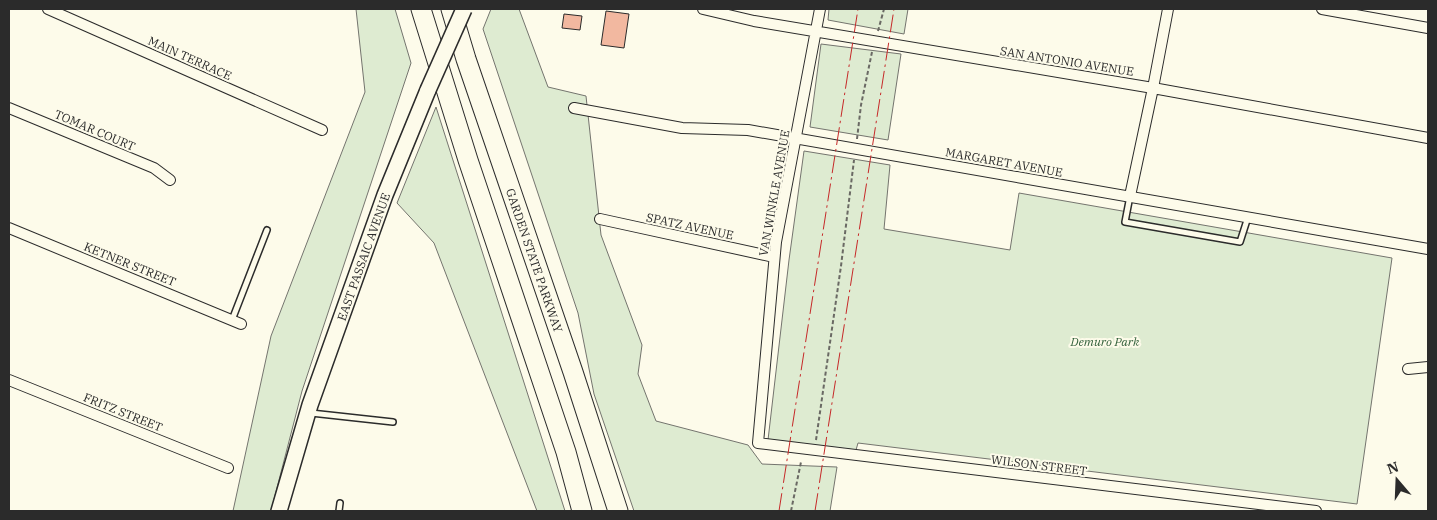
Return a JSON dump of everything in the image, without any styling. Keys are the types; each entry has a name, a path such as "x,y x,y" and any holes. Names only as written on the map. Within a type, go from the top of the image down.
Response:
{"highway":[{"path":"421,9 468,160 566,452 582,511"},
{"name":"GARDEN STATE PARKWAY","path":"451,9 466,59 618,511"}],"main road":[{"name":"EAST PASSAIC AVENUE","path":"279,511 308,413 386,195 428,90 464,9"}],"street":[{"name":"MAIN TERRACE","path":"48,9 322,130"},
{"name":"SAN ANTONIO AVENUE","path":"703,9 815,32 1153,88 1428,138"},
{"name":"VAN WINKLE AVENUE","path":"758,443 776,242 820,9"},
{"path":"1130,196 1168,9"},
{"path":"1322,9 1428,28"},
{"name":"TOMAR COURT","path":"9,108 154,168 170,180"},
{"name":"MARGARET AVENUE","path":"574,108 682,128 748,130 1428,249"},
{"name":"SPATZ AVENUE","path":"600,219 774,257"},
{"name":"KETNER STREET","path":"9,228 236,322"},
{"path":"1408,369 1428,367"},
{"name":"FRITZ STREET","path":"9,380 228,468"},
{"name":"WILSON STREET","path":"758,443 1316,511"}],"lane":[{"path":"1130,196 1126,222 1240,242 1248,216"},
{"path":"236,322 267,230"},
{"path":"308,413 393,422"},
{"path":"339,511 340,503"}],"path":[{"path":"878,32 884,9"},
{"path":"857,140 861,105 872,52"},
{"path":"815,450 840,276 854,158"},
{"path":"791,511 801,462"}],"green space":[{"path":"356,9 395,9 411,63 302,391 271,511 233,511 271,336 365,92"},
{"path":"491,9 519,9 548,87 586,96 601,235 642,345 638,374 656,421 748,445 762,464 837,467 830,511 634,511 594,394 578,313 483,29"},
{"path":"829,9 908,9 904,34 828,20"},
{"path":"821,44 901,54 888,140 810,127"},
{"path":"436,107 565,511 537,511 434,243 397,203"},
{"name":"Demuro Park","path":"804,151 890,165 884,229 1010,250 1019,193 1392,258 1357,504 858,443 856,450 768,440"}],"building":[{"path":"606,11 629,14 624,48 601,45"},
{"path":"564,14 582,16 580,30 562,28"}],"power":[{"path":"779,511 858,9"},
{"path":"815,511 894,9"}]}
